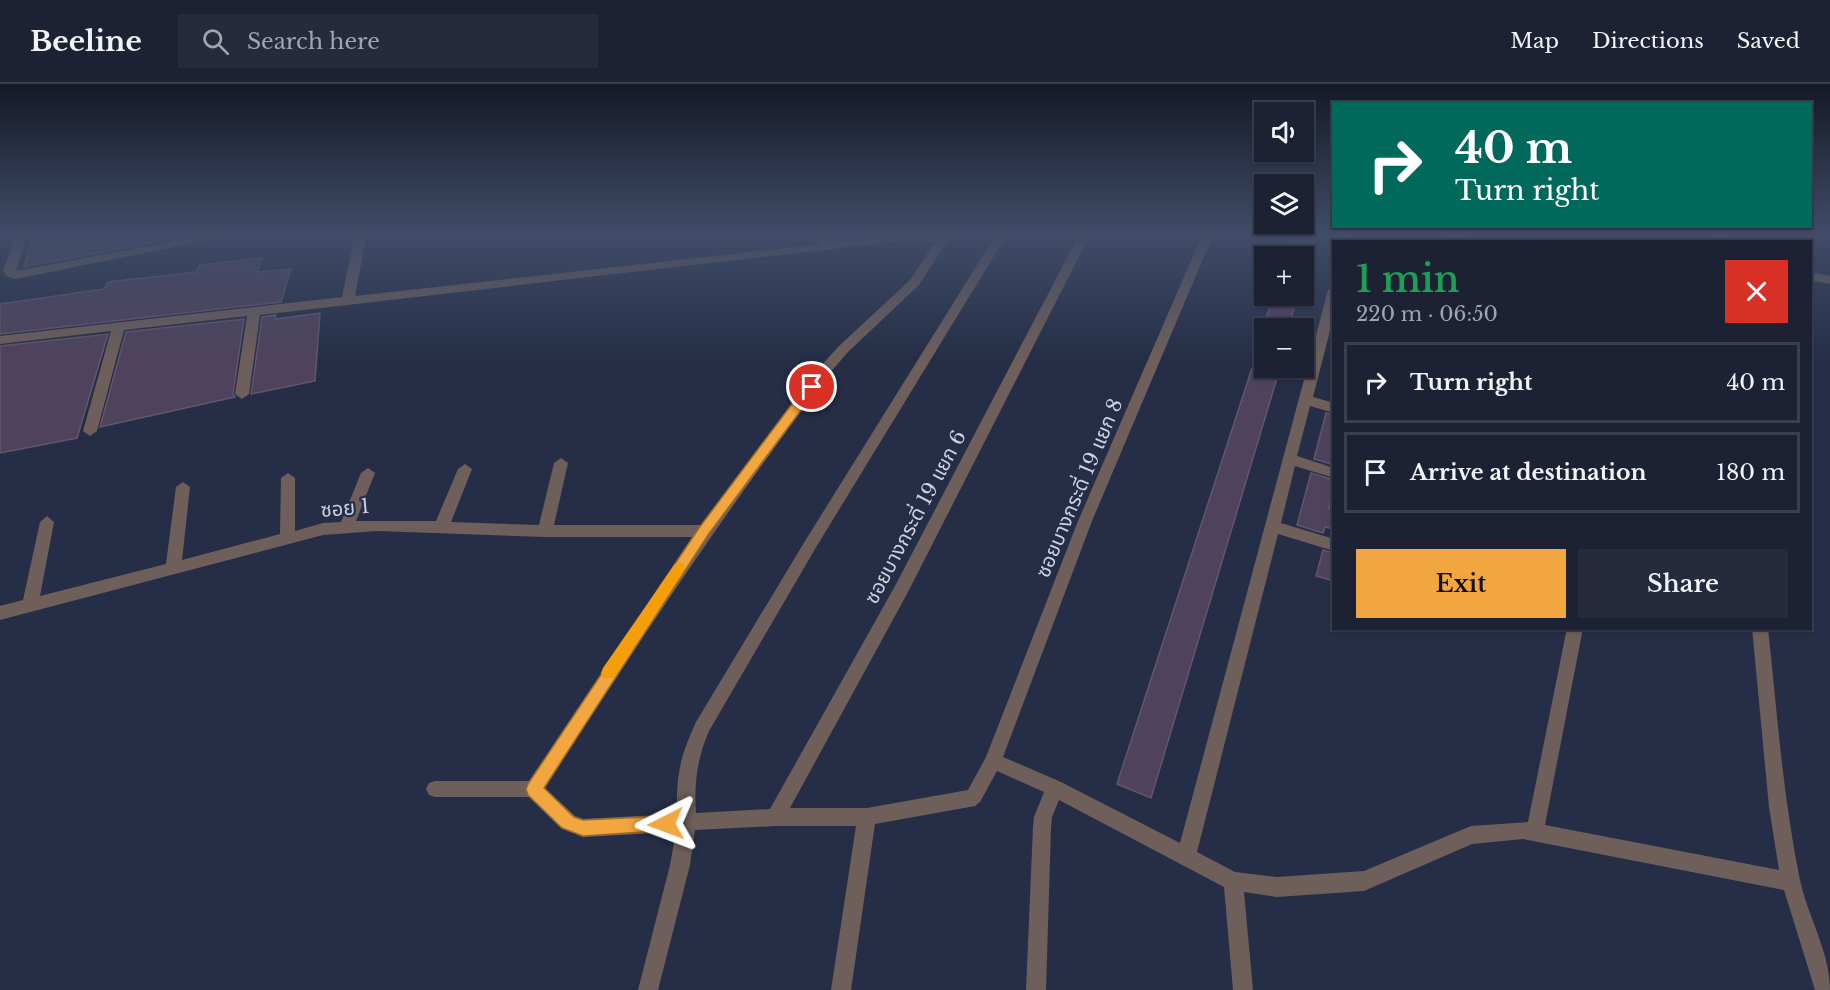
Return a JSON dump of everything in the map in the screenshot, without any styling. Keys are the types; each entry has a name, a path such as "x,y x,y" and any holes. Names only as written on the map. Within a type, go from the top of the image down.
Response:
{"street":[{"path":"348,299 353,275"},
{"path":"0,340 569,275"},
{"path":"435,789 534,789 704,531 833,360 910,288 919,275"},
{"path":"648,990 681,865 687,824 685,781 691,752 702,727 810,545 977,275"},
{"name":"ซอยบางกระดี่ 19 แยก 6","path":"775,817 901,590 1065,275"},
{"name":"ซอยบางกระดี่ 19 แยก 8","path":"534,789 568,822 583,828 687,824 775,817 867,817 969,800 974,796 993,760 1085,520 1191,275"},
{"path":"1812,276 1830,280"},
{"path":"1186,856 1305,400 1326,350 1332,304"},
{"path":"242,394 254,311"},
{"path":"90,430 118,328"},
{"path":"1305,400 1332,407"},
{"path":"1289,459 1332,471"},
{"path":"545,531 561,463"},
{"path":"441,528 465,469"},
{"path":"346,527 368,473"},
{"path":"287,538 288,478"},
{"path":"173,567 183,487"},
{"path":"30,605 47,522"},
{"name":"ซอย 1","path":"0,613 323,529 377,525 545,531 704,531"},
{"path":"1272,526 1332,544"},
{"path":"1535,831 1575,630"},
{"path":"1760,630 1778,807 1791,882 1825,990"},
{"path":"993,760 1055,788 1233,881 1277,886 1364,881 1471,835 1497,831 1535,831 1791,882"},
{"path":"1036,990 1042,827 1043,817 1055,788"},
{"path":"841,990 867,817"},
{"path":"1233,881 1243,990"}],"building":[{"path":"167,275 289,275 281,302 0,334 0,304 104,289 108,282"},
{"path":"1270,306 1294,306 1292,318 1266,318"},
{"path":"320,313 315,381 251,394 262,317 276,315 275,319"},
{"path":"244,319 233,394 235,397 100,427 126,332"},
{"path":"108,334 77,438 0,453 0,346"},
{"path":"1252,368 1254,368 1254,378 1277,378 1151,798 1117,784"},
{"path":"1326,413 1332,414 1332,464 1314,459"},
{"path":"1311,473 1332,479 1329,509 1332,510 1332,529 1325,527 1323,533 1297,525"},
{"path":"1323,550 1332,552 1332,580 1316,576"}],"slow traffic":[{"path":"609,673 679,567"}],"route":[{"path":"666,824 583,828 568,822 534,789 704,531 812,387"}]}
